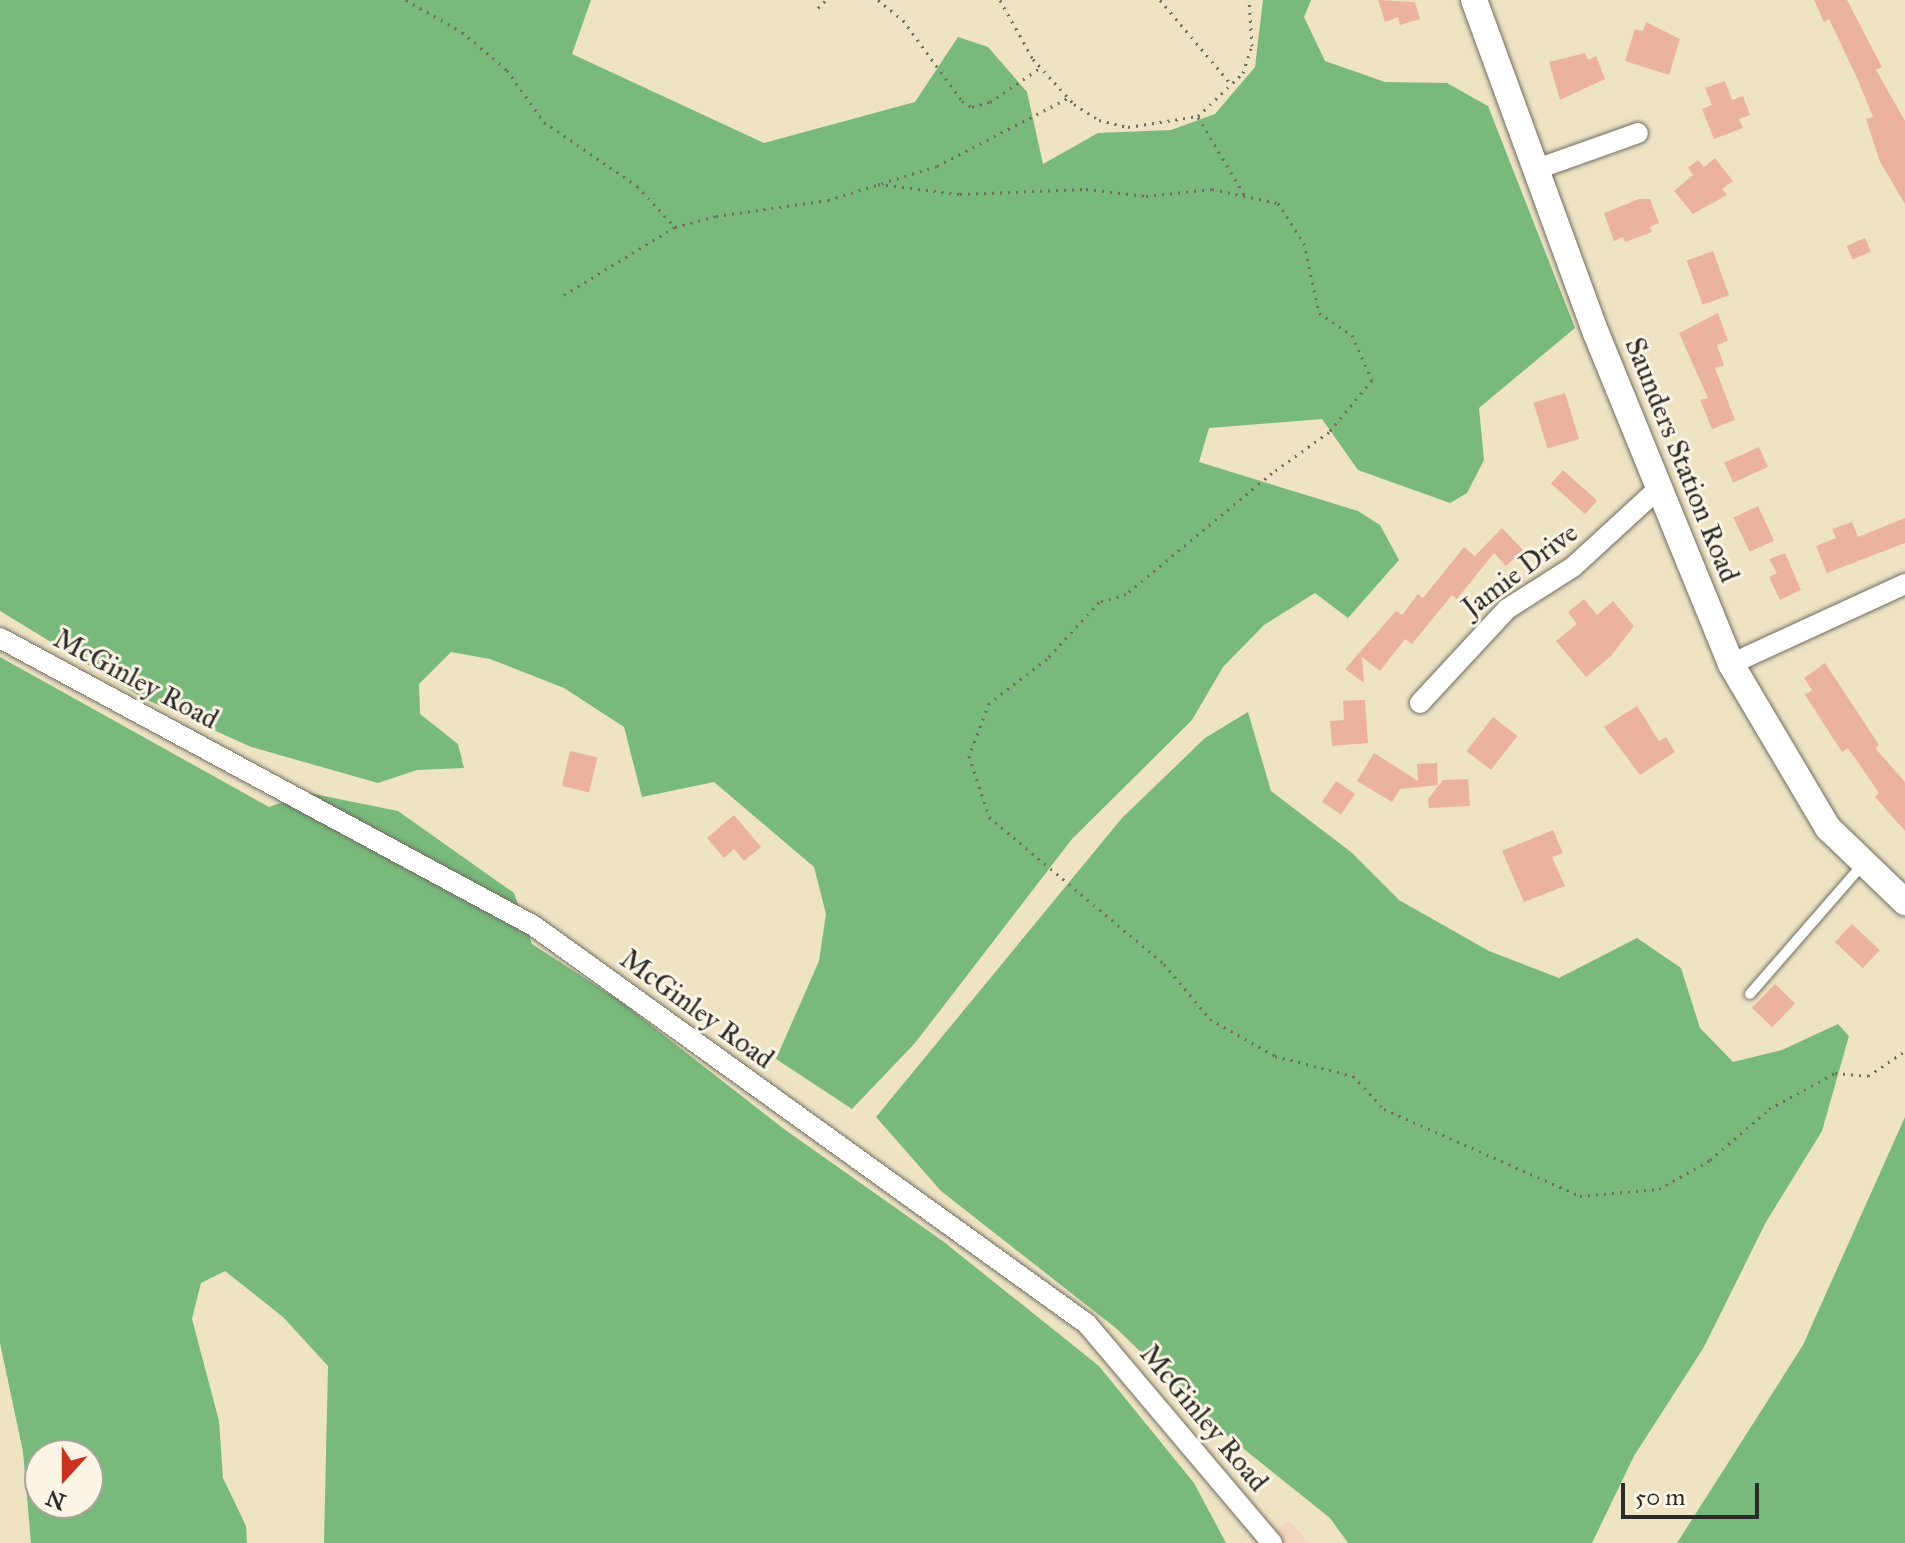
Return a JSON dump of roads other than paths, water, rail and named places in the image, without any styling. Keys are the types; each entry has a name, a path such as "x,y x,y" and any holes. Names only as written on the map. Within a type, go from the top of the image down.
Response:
{"street":[{"name":"Saunders Station Road","path":"1474,0 1659,488 1731,664 1828,828 1905,902"},
{"path":"1537,169 1638,133"},
{"name":"Jamie Drive","path":"1420,703 1507,609 1573,567 1659,488"},
{"path":"1731,664 1905,584"},
{"name":"McGinley Road","path":"0,638 534,926 1087,1324 1272,1543"}],"lane":[{"path":"1750,994 1806,932 1823,905 1865,863"}]}
